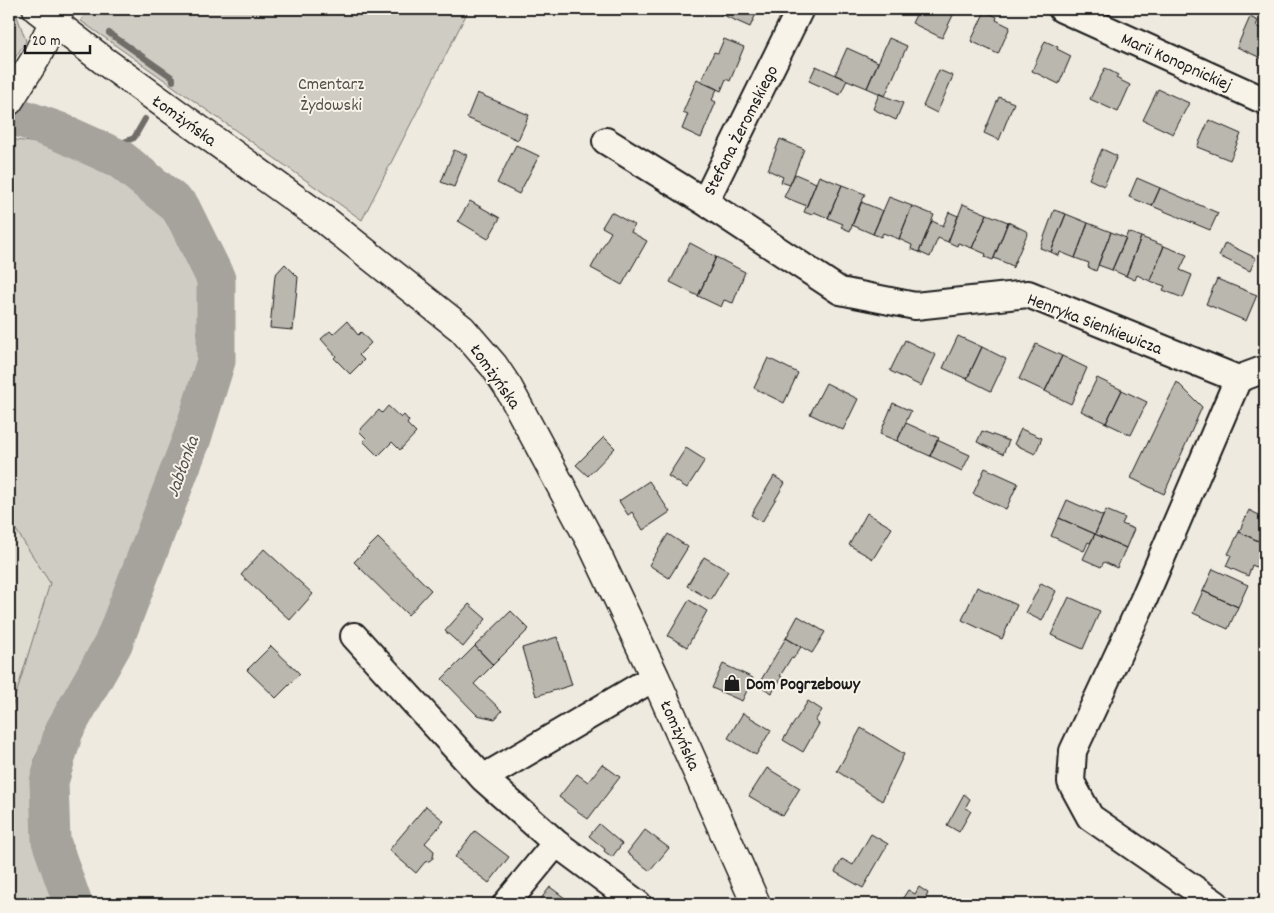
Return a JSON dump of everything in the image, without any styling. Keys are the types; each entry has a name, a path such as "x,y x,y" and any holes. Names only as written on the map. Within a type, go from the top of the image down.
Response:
{"main road":[{"path":"10,99 36,58 50,13"},
{"name":"Łomżyńska","path":"50,13 103,60 326,221 462,329 494,366 508,387 593,546 655,677 756,904"}],"street":[{"name":"Stefana Żeromskiego","path":"606,141 705,202 800,9"},
{"name":"Marii Konopnickiej","path":"1062,9 1265,101"},
{"name":"Henryka Sienkiewicza","path":"705,202 840,292 915,306 1028,294 1238,379"},
{"path":"1216,904 1090,817 1071,782 1072,751 1142,601 1238,379 1265,369"},
{"path":"354,636 483,778 556,843 638,904"},
{"path":"483,778 655,677"},
{"path":"506,904 556,843"}],"shaded area":[{"path":"9,519 50,583 9,717"}],"green space":[{"name":"Cmentarz Żydowski","path":"87,9 469,9 362,220 81,21"},
{"path":"9,10 17,16 26,41 9,67"},
{"path":"9,139 78,149 151,197 201,279 202,336 187,412 93,647 35,758 33,822 57,904 14,904 9,895 9,717 50,583 9,519"}],"building":[{"path":"723,9 761,9 758,15 756,14 750,27 721,14"},
{"path":"919,9 950,9 955,11 942,38 912,23"},
{"path":"985,11 997,17 996,20 1010,27 998,54 971,41"},
{"path":"1250,17 1258,21 1256,26 1265,31 1265,53 1263,59 1237,47"},
{"path":"889,38 907,46 885,96 867,88"},
{"path":"724,39 744,47 730,81 726,79 721,91 701,82 714,52 718,53"},
{"path":"1045,41 1071,56 1059,84 1032,71"},
{"path":"847,48 878,62 867,88 835,75"},
{"path":"816,66 847,80 840,95 809,81"},
{"path":"1105,68 1118,75 1116,78 1130,85 1118,112 1090,99"},
{"path":"939,70 953,76 937,113 923,106"},
{"path":"697,79 717,89 712,100 716,102 701,138 682,129 688,114 683,112"},
{"path":"1158,89 1189,103 1173,134 1143,120"},
{"path":"477,93 529,115 518,140 467,118"},
{"path":"879,94 903,103 896,120 873,109"},
{"path":"999,97 1014,103 999,140 984,133"},
{"path":"1209,120 1241,134 1230,160 1197,147"},
{"path":"780,139 804,149 790,185 781,182 783,177 768,170"},
{"path":"516,145 539,156 519,194 497,183"},
{"path":"1102,149 1117,156 1104,186 1089,179"},
{"path":"454,150 467,155 454,187 441,182"},
{"path":"1265,158 1265,179 1258,175"},
{"path":"795,174 816,183 807,206 784,197"},
{"path":"819,176 842,185 828,218 814,212 812,215 804,212"},
{"path":"1137,178 1160,188 1152,206 1129,197"},
{"path":"842,185 865,194 850,231 841,227 843,224 828,218"},
{"path":"1160,188 1218,213 1210,230 1152,206"},
{"path":"889,197 912,206 899,239 883,233 881,237 873,234"},
{"path":"470,201 500,218 488,239 458,221"},
{"path":"861,202 883,211 873,234 852,225"},
{"path":"963,204 987,214 972,248 958,243 957,246 948,242"},
{"path":"912,206 934,215 919,252 911,249 912,245 899,239"},
{"path":"1054,210 1066,214 1051,252 1040,248"},
{"path":"611,212 634,225 631,232 647,241 622,285 591,268 611,232 602,227"},
{"path":"949,212 958,216 948,242 938,238 930,257 919,252 932,221 943,226"},
{"path":"987,214 1008,222 993,260 985,257 986,254 972,248"},
{"path":"1066,214 1088,223 1075,258 1060,252 1059,256 1051,252"},
{"path":"1008,222 1028,232 1012,269 1013,266 994,258"},
{"path":"1088,223 1111,232 1096,271 1088,267 1089,263 1075,258"},
{"path":"1111,232 1126,238 1112,270 1098,265"},
{"path":"1128,232 1141,237 1126,276 1112,270"},
{"path":"1141,237 1164,246 1150,281 1137,275 1135,280 1126,276"},
{"path":"690,243 716,257 698,296 670,282"},
{"path":"1225,243 1256,258 1250,271 1219,256"},
{"path":"1164,246 1187,255 1180,270 1192,275 1183,298 1163,290 1165,286 1150,281"},
{"path":"716,257 745,272 733,303 724,300 721,307 698,296"},
{"path":"285,264 298,277 293,330 270,328 275,275"},
{"path":"1217,279 1257,295 1246,321 1206,304"},
{"path":"347,321 358,335 361,332 371,343 359,355 364,360 350,374 334,358 336,356 321,339 330,331 333,334"},
{"path":"958,336 982,347 967,379 943,368"},
{"path":"905,340 936,355 921,386 890,371"},
{"path":"1036,344 1062,356 1045,391 1019,379"},
{"path":"982,347 1006,359 991,391 967,379"},
{"path":"1062,356 1087,368 1071,404 1045,391"},
{"path":"768,358 798,373 784,403 754,388"},
{"path":"1097,378 1122,390 1106,423 1081,411"},
{"path":"1177,382 1202,407 1164,494 1131,478"},
{"path":"826,383 858,399 843,430 810,414"},
{"path":"1122,390 1147,402 1131,435 1106,423"},
{"path":"893,403 911,411 897,441 880,434"},
{"path":"388,406 401,418 404,415 409,421 407,424 416,433 400,450 392,442 378,456 363,441 366,438 359,431 379,410 382,413"},
{"path":"906,423 939,438 930,456 897,441"},
{"path":"1021,429 1042,438 1035,454 1014,444"},
{"path":"982,431 1009,441 1003,454 977,442"},
{"path":"604,437 615,448 588,476 576,465"},
{"path":"937,440 970,455 962,471 930,456"},
{"path":"686,448 705,460 687,488 668,476"},
{"path":"985,468 1018,483 1006,509 973,494"},
{"path":"1265,474 1265,491 1259,488"},
{"path":"774,476 785,483 762,522 751,515"},
{"path":"649,481 670,512 643,530 632,512 628,515 619,501"},
{"path":"1067,500 1103,516 1095,534 1059,518"},
{"path":"1106,510 1125,518 1122,524 1134,529 1126,548 1095,534"},
{"path":"1249,510 1265,518 1265,544 1239,532"},
{"path":"867,513 892,528 873,559 849,545"},
{"path":"1059,518 1095,534 1090,543 1088,542 1084,551 1051,536"},
{"path":"1239,532 1265,544 1265,559 1261,569 1252,565 1248,576 1226,566 1231,555 1228,554"},
{"path":"668,534 688,547 669,578 649,565"},
{"path":"1095,534 1126,548 1117,568 1104,562 1101,567 1083,559"},
{"path":"378,538 431,590 408,615 354,562"},
{"path":"264,549 313,594 290,620 241,575"},
{"path":"704,557 728,571 711,600 687,586"},
{"path":"1213,569 1248,585 1238,607 1203,591"},
{"path":"1041,583 1056,591 1042,621 1026,613"},
{"path":"977,587 1017,605 1002,639 962,620"},
{"path":"1203,591 1238,607 1228,629 1193,613"},
{"path":"1069,597 1100,611 1083,649 1051,635"},
{"path":"689,600 707,611 687,647 668,636"},
{"path":"469,604 486,619 463,647 445,631"},
{"path":"511,611 529,629 493,665 475,646"},
{"path":"798,616 825,632 812,653 786,638"},
{"path":"557,637 572,685 536,696 522,648"},
{"path":"786,638 801,647 793,659 791,658 772,693 758,685"},
{"path":"271,646 300,674 276,698 247,670"},
{"path":"475,646 493,665 474,684 502,711 495,719 477,715 442,679"},
{"name":"Dom Pogrzebowy","path":"723,664 753,678 742,701 712,688"},
{"path":"808,701 822,710 815,721 819,724 803,752 783,740"},
{"path":"743,713 771,730 756,755 728,738"},
{"path":"861,728 904,754 882,801 837,771"},
{"path":"602,764 620,777 588,819 559,797 577,774 588,782"},
{"path":"767,768 800,788 783,816 749,796"},
{"path":"964,794 970,799 965,808 971,811 959,832 947,825"},
{"path":"426,806 444,821 425,843 434,851 433,858 425,862 416,873 389,850"},
{"path":"599,824 622,844 612,857 589,836"},
{"path":"645,830 669,848 650,871 627,853"},
{"path":"475,831 509,857 489,883 455,857"},
{"path":"871,834 888,844 863,888 835,872 842,859 853,865"},
{"path":"550,887 573,904 537,904"},
{"path":"919,887 928,893 925,900 931,904 899,904 908,890 915,894"},
{"path":"425,896 437,904 419,904"},
{"path":"1081,897 1093,904 1077,904"}],"waterway":[{"path":"109,33 173,78 173,81"},
{"name":"Jabłonka","path":"9,114 60,132 120,159 181,208 216,279 216,361 192,438 113,644 64,731 49,782 51,841 73,904"},
{"path":"111,155 116,145 134,138 145,119"}],"place":[{"name":"Dom Pogrzebowy","path":"732,683"}]}
